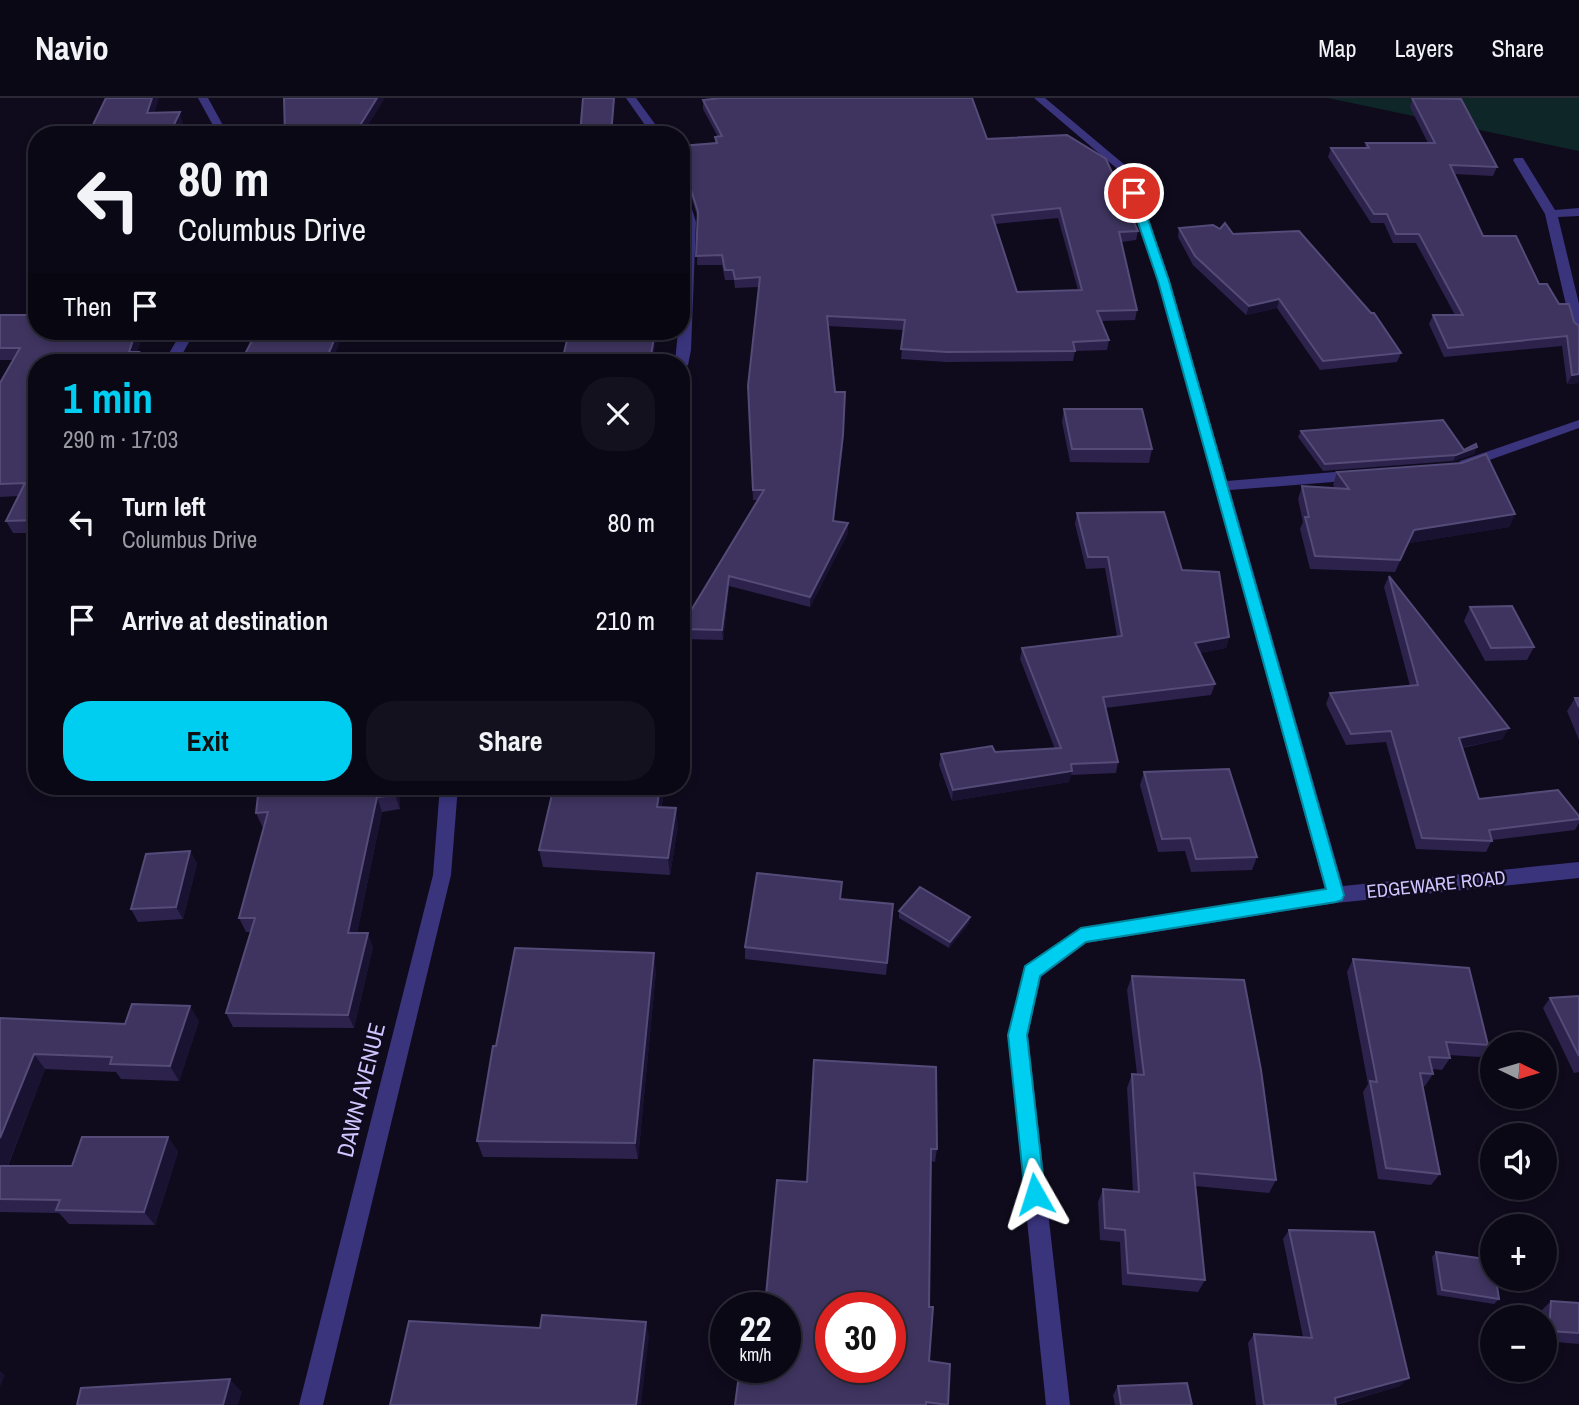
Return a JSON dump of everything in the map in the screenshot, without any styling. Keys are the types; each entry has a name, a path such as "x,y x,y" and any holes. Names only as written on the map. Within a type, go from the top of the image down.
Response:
{"street":[{"path":"203,98 218,126"},
{"path":"631,98 651,126"},
{"path":"1039,98 1126,171 1164,281 1336,895"},
{"path":"1519,160 1551,214 1579,331"},
{"path":"1551,214 1579,212"},
{"path":"1456,468 1578,421"},
{"path":"1220,486 1373,474"},
{"name":"DAWN AVENUE","path":"311,1405 442,875 448,795"},
{"name":"EDGEWARE ROAD","path":"1058,1405 1018,1035 1032,972 1081,936 1336,895 1579,870"}],"green space":[{"path":"1328,98 1579,98 1579,151"}],"building":[{"path":"106,98 152,98 147,113 180,112 173,126 92,126"},
{"path":"284,98 377,98 360,126 285,126"},
{"path":"583,98 614,98 612,126 581,126"},
{"path":"972,98 987,139 1067,135 1106,159 1138,231 1119,232 1137,310 1097,311 1109,340 1073,342 1075,351 947,352 901,349 905,320 827,316 835,392 845,392 833,521 848,523 810,597 729,576 722,630 690,629 690,612 764,490 753,490 748,386 760,277 735,279 733,270 725,270 722,255 696,256 698,212 690,186 690,145 717,143 715,137 722,136 703,100","holes":["1060,208 1082,290 1017,292 992,215"]},
{"path":"1412,98 1461,99 1497,167 1450,165 1483,236 1516,236 1539,284 1547,284 1559,304 1569,304 1574,322 1579,326 1579,374 1572,375 1567,336 1448,348 1433,315 1463,315 1419,234 1396,234 1387,214 1374,214 1331,148 1369,148 1366,143 1435,143"},
{"path":"1225,223 1233,234 1299,231 1371,313 1374,313 1401,353 1323,361 1279,299 1249,306 1195,256 1179,228 1213,225 1220,229"},
{"path":"0,315 28,315 28,340 133,340 129,352 139,352 28,354 28,520 6,521 25,483 0,484 0,383 20,348 0,348"},
{"path":"252,340 334,340 328,354 245,354"},
{"path":"567,340 654,340 651,354 564,354"},
{"path":"1064,409 1142,409 1152,449 1072,449"},
{"path":"1443,420 1464,450 1476,444 1477,447 1456,455 1325,464 1301,431"},
{"path":"1486,454 1515,514 1414,530 1400,560 1315,556 1305,517 1309,517 1302,486 1349,489 1337,472 1462,463"},
{"path":"1164,512 1182,570 1219,572 1229,637 1195,643 1215,684 1103,697 1118,762 1071,764 1072,771 953,790 941,754 992,746 995,752 1061,748 1022,648 1122,636 1108,557 1088,557 1077,513"},
{"path":"1389,576 1509,728 1459,738 1479,799 1558,790 1579,819 1489,830 1492,841 1422,838 1391,731 1351,734 1330,693 1418,685"},
{"path":"1512,606 1534,647 1491,648 1470,607"},
{"path":"1229,769 1257,857 1196,859 1190,838 1162,839 1144,772"},
{"path":"258,795 395,795 377,797 348,933 368,933 348,1015 226,1013 255,918 239,918 268,812 256,813"},
{"path":"552,795 659,795 657,807 676,808 668,858 539,850"},
{"path":"190,851 176,907 131,909 146,854"},
{"path":"757,873 842,882 840,899 893,904 887,963 745,947"},
{"path":"920,887 970,917 950,942 899,911"},
{"path":"515,948 654,953 635,1143 477,1141 493,1046 496,1046"},
{"path":"1353,959 1469,968 1485,1032 1480,1032 1480,1044 1446,1042 1450,1058 1429,1057 1433,1074 1420,1073 1440,1174 1386,1168 1370,1081 1377,1082"},
{"path":"1132,976 1244,980 1261,1070 1276,1180 1194,1173 1205,1280 1128,1273 1125,1230 1105,1228 1103,1189 1139,1192 1132,1074 1144,1075"},
{"path":"1579,996 1579,1056 1550,998"},
{"path":"132,1004 190,1006 170,1066 110,1064 112,1057 34,1054 0,1138 0,1018 125,1024"},
{"path":"814,1060 936,1067 937,1149 931,1149 929,1307 933,1307 929,1361 950,1364 948,1405 926,1402 926,1405 735,1405 738,1383 801,1383 801,1292 766,1292 777,1180 807,1182"},
{"path":"82,1137 168,1137 144,1212 56,1210 60,1200 0,1199 0,1166 72,1166"},
{"path":"1289,1230 1374,1232 1409,1378 1335,1398 1336,1405 1264,1405 1254,1334 1312,1338"},
{"path":"1436,1252 1480,1258 1480,1291 1498,1291 1499,1299 1442,1290"},
{"path":"1551,1301 1579,1303 1579,1333 1557,1332 1557,1305 1551,1305"},
{"path":"542,1315 646,1322 636,1405 390,1405 409,1321 540,1328"},
{"path":"230,1379 223,1405 77,1405 81,1388"},
{"path":"1187,1383 1192,1405 1121,1405 1118,1386"}],"route":[{"path":"1035,1194 1018,1035 1032,972 1081,936 1336,895 1164,281 1134,193"}]}
